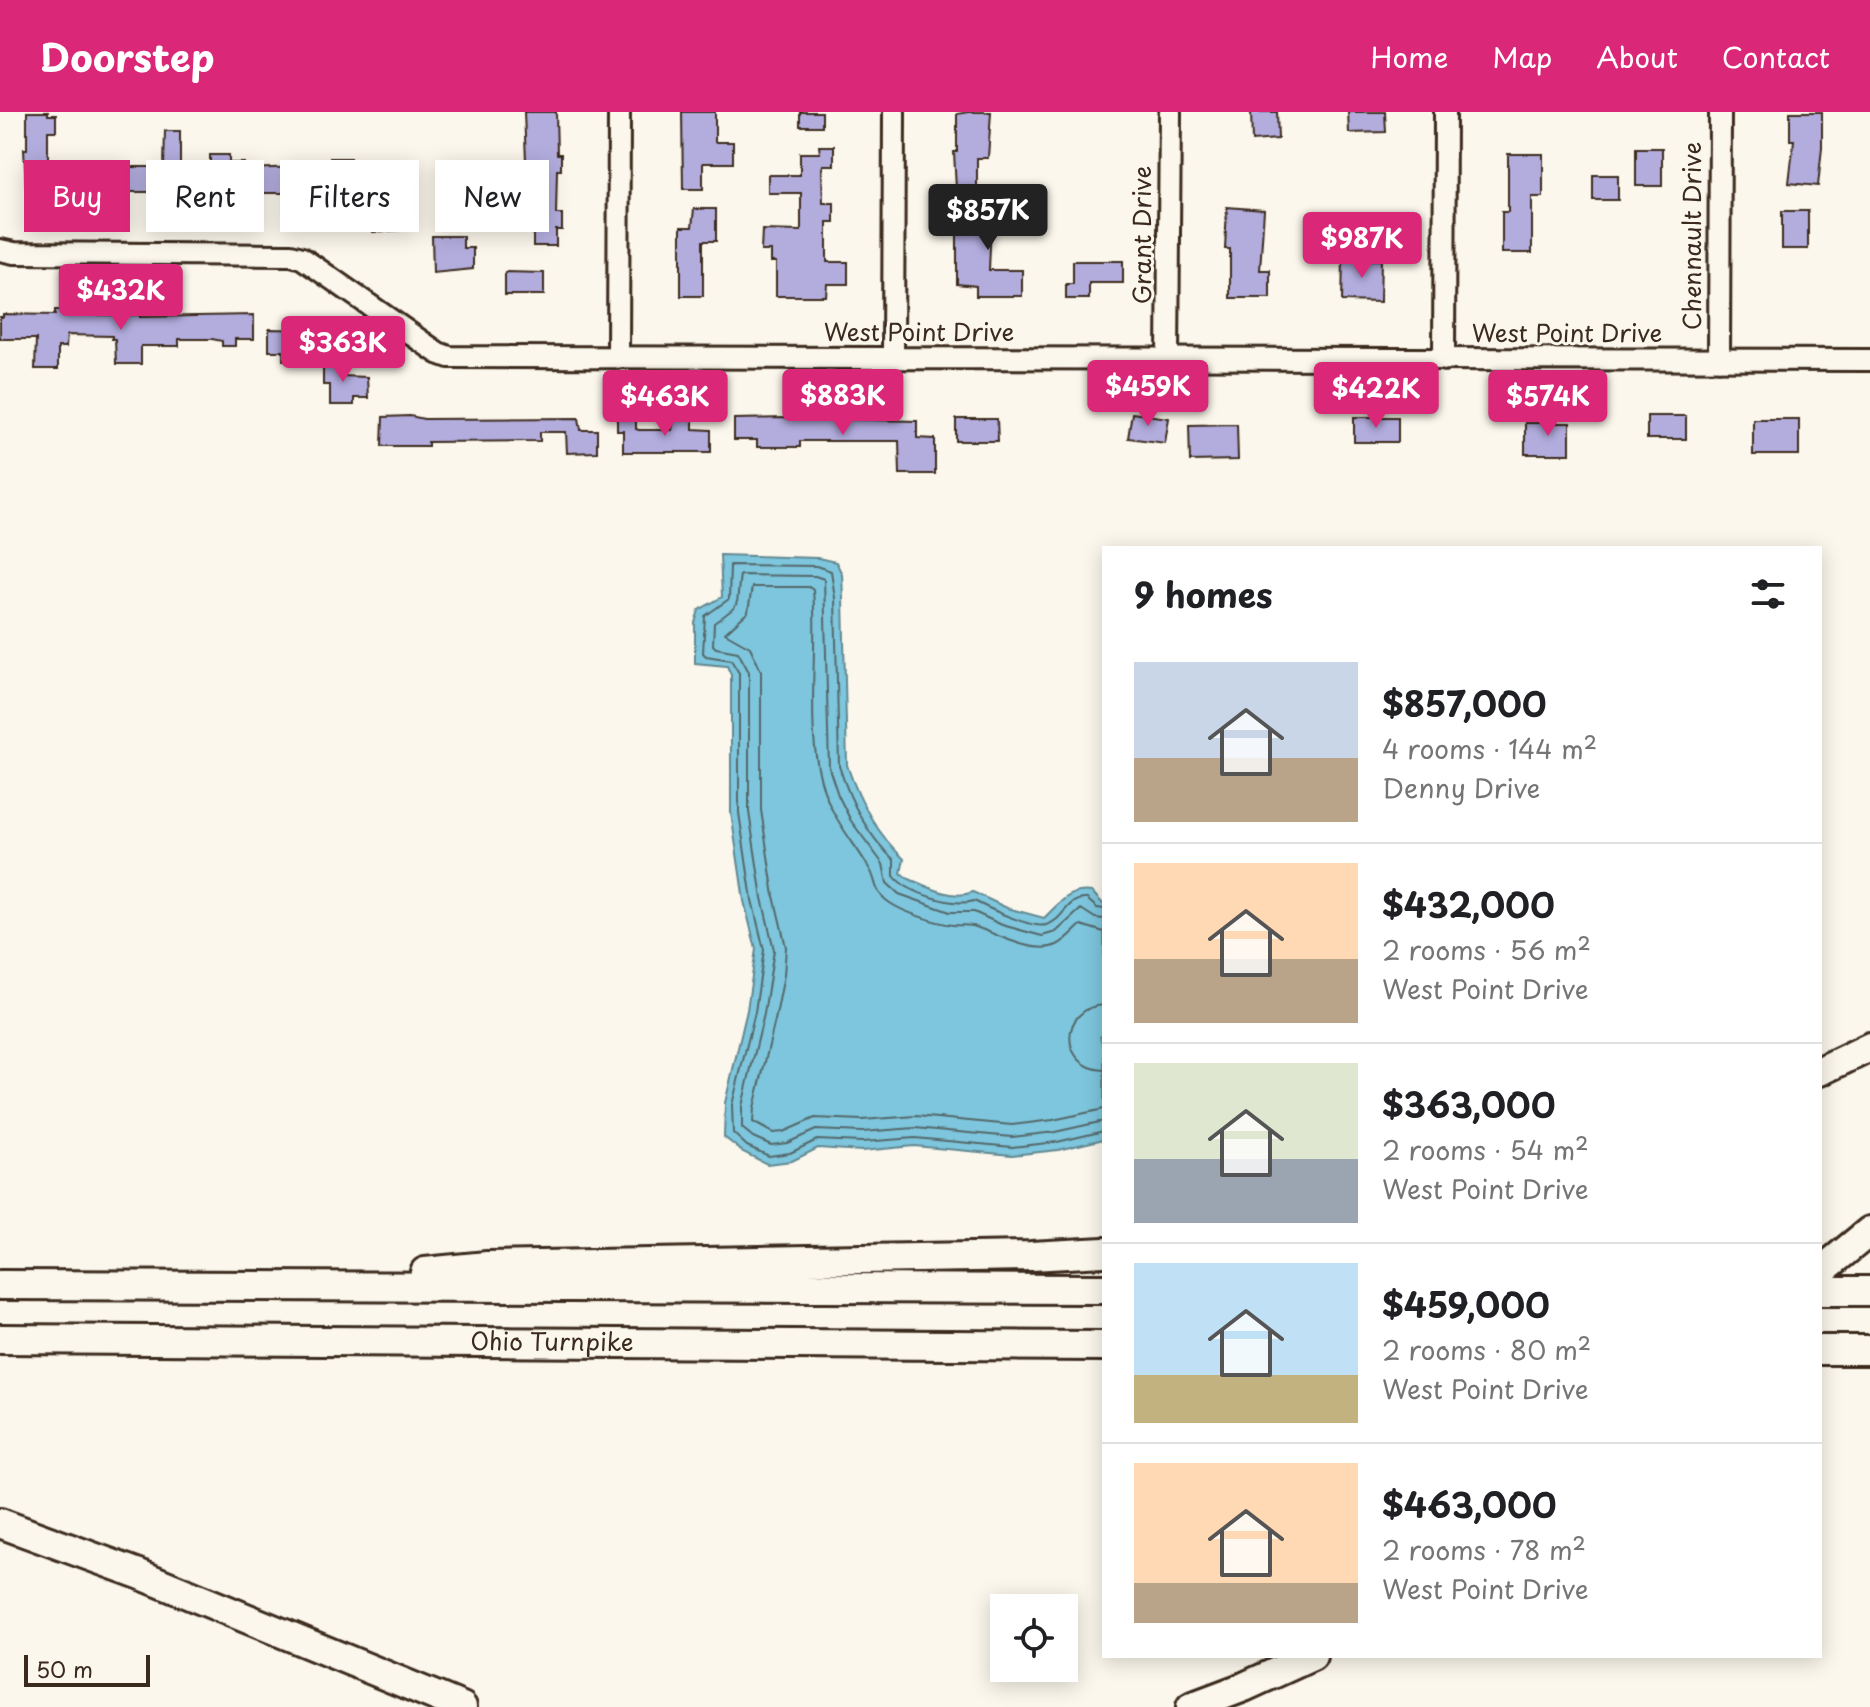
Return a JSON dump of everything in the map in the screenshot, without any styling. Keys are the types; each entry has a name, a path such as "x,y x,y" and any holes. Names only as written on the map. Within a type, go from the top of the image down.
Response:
{"highway":[{"path":"1822,1070 1870,1047"},
{"path":"1822,1270 1869,1232"},
{"path":"266,1288 487,1266 1102,1252"},
{"path":"0,1285 1102,1289"},
{"path":"1822,1291 1870,1291"},
{"name":"Ohio Turnpike","path":"0,1339 1102,1346"},
{"path":"1822,1350 1870,1350"},
{"path":"0,1523 139,1574 462,1707"},
{"path":"1191,1707 1308,1658"}],"street":[{"path":"618,358 619,112"},
{"path":"893,359 894,112"},
{"name":"Grant Drive","path":"1168,359 1170,112"},
{"path":"1444,360 1445,112"},
{"name":"Chennault Drive","path":"1719,360 1720,112"},
{"name":"West Point Drive","path":"0,250 14,253 291,255 302,258 438,353 449,357 1870,360"}],"water":[{"path":"720,555 818,558 836,562 842,574 847,765 870,816 904,859 901,873 907,878 957,895 973,892 1007,908 1044,918 1065,898 1077,893 1092,892 1102,903 1102,1139 1058,1150 1012,1155 914,1146 862,1151 818,1148 792,1161 767,1164 743,1152 724,1137 725,1103 747,1010 756,949 744,901 731,813 731,675 727,666 695,663 695,623 699,610 722,597"}],"building":[{"path":"27,112 56,115 56,131 48,131 48,160 25,160 24,149 27,149"},
{"path":"524,112 556,112 557,154 561,154 561,170 557,170 556,214 562,214 562,230 556,230 556,246 533,246 533,232 549,232 549,160 526,160"},
{"path":"682,112 715,112 715,142 733,142 733,163 703,163 703,189 683,189"},
{"path":"800,112 822,112 822,126 800,126"},
{"path":"991,112 988,158 977,158 977,188 956,189 954,152 957,152 957,114"},
{"path":"1251,112 1277,112 1278,139 1252,141"},
{"path":"1348,112 1385,112 1386,132 1349,133"},
{"path":"1790,112 1822,112 1818,186 1789,183 1794,140 1790,140"},
{"path":"165,131 180,131 180,160 164,160"},
{"path":"819,146 834,146 834,165 823,165 822,169 823,203 834,203 834,222 827,222 827,262 848,262 848,284 827,284 826,296 776,296 776,262 771,262 771,251 761,251 762,230 801,231 801,193 768,193 768,175 800,175 800,153 820,153"},
{"path":"1636,148 1662,148 1662,186 1636,186"},
{"path":"1508,154 1543,154 1543,197 1532,197 1532,253 1502,253 1502,212 1508,212"},
{"path":"210,155 229,155 229,160 210,160"},
{"path":"330,158 350,160 330,160"},
{"path":"130,167 146,167 146,192 130,192"},
{"path":"264,168 280,168 280,193 264,193"},
{"path":"1593,175 1618,175 1618,200 1593,200"},
{"path":"1009,201 1028,201 1028,224 991,224 989,270 1022,270 1022,296 976,296 976,286 957,284 957,227 968,228 969,210 1009,210"},
{"path":"1227,207 1264,210 1260,270 1270,270 1270,298 1230,298 1230,249 1225,249"},
{"path":"694,209 716,209 716,241 703,241 703,296 681,296 681,227 692,227"},
{"path":"1782,211 1808,211 1808,249 1782,249"},
{"path":"432,236 463,236 463,248 473,248 473,269 433,273"},
{"path":"1343,259 1381,260 1380,302 1342,301"},
{"path":"1073,261 1123,261 1123,283 1089,283 1089,299 1066,299 1066,284 1073,284"},
{"path":"505,272 544,273 544,295 505,295"},
{"path":"55,310 68,310 68,315 140,317 254,315 254,339 235,339 235,346 222,346 222,341 212,339 179,339 179,346 141,346 141,364 116,364 115,339 112,336 67,335 66,347 58,347 58,369 35,369 36,339 0,339 0,317 3,314 55,315"},
{"path":"269,329 314,330 314,360 283,360 283,351 269,351"},
{"path":"323,359 342,359 342,376 367,377 368,398 354,398 354,405 330,405 330,385 323,385"},
{"path":"1132,413 1169,418 1165,443 1128,438"},
{"path":"1647,416 1686,416 1686,439 1647,439"},
{"path":"383,417 424,419 579,418 581,430 597,430 597,452 567,453 566,432 540,432 540,441 428,442 428,446 382,446"},
{"path":"1354,417 1398,417 1398,442 1354,442"},
{"path":"617,418 636,418 636,429 639,430 672,430 674,418 693,418 693,429 711,430 711,452 623,452 623,431 617,431"},
{"path":"734,419 917,421 917,438 935,439 935,474 900,474 899,441 800,441 800,447 757,447 757,440 734,440"},
{"path":"956,419 997,419 998,441 956,441"},
{"path":"1753,419 1799,419 1799,455 1753,455"},
{"path":"1525,423 1570,423 1570,454 1525,454"},
{"path":"1237,424 1238,460 1190,461 1189,425"}]}
